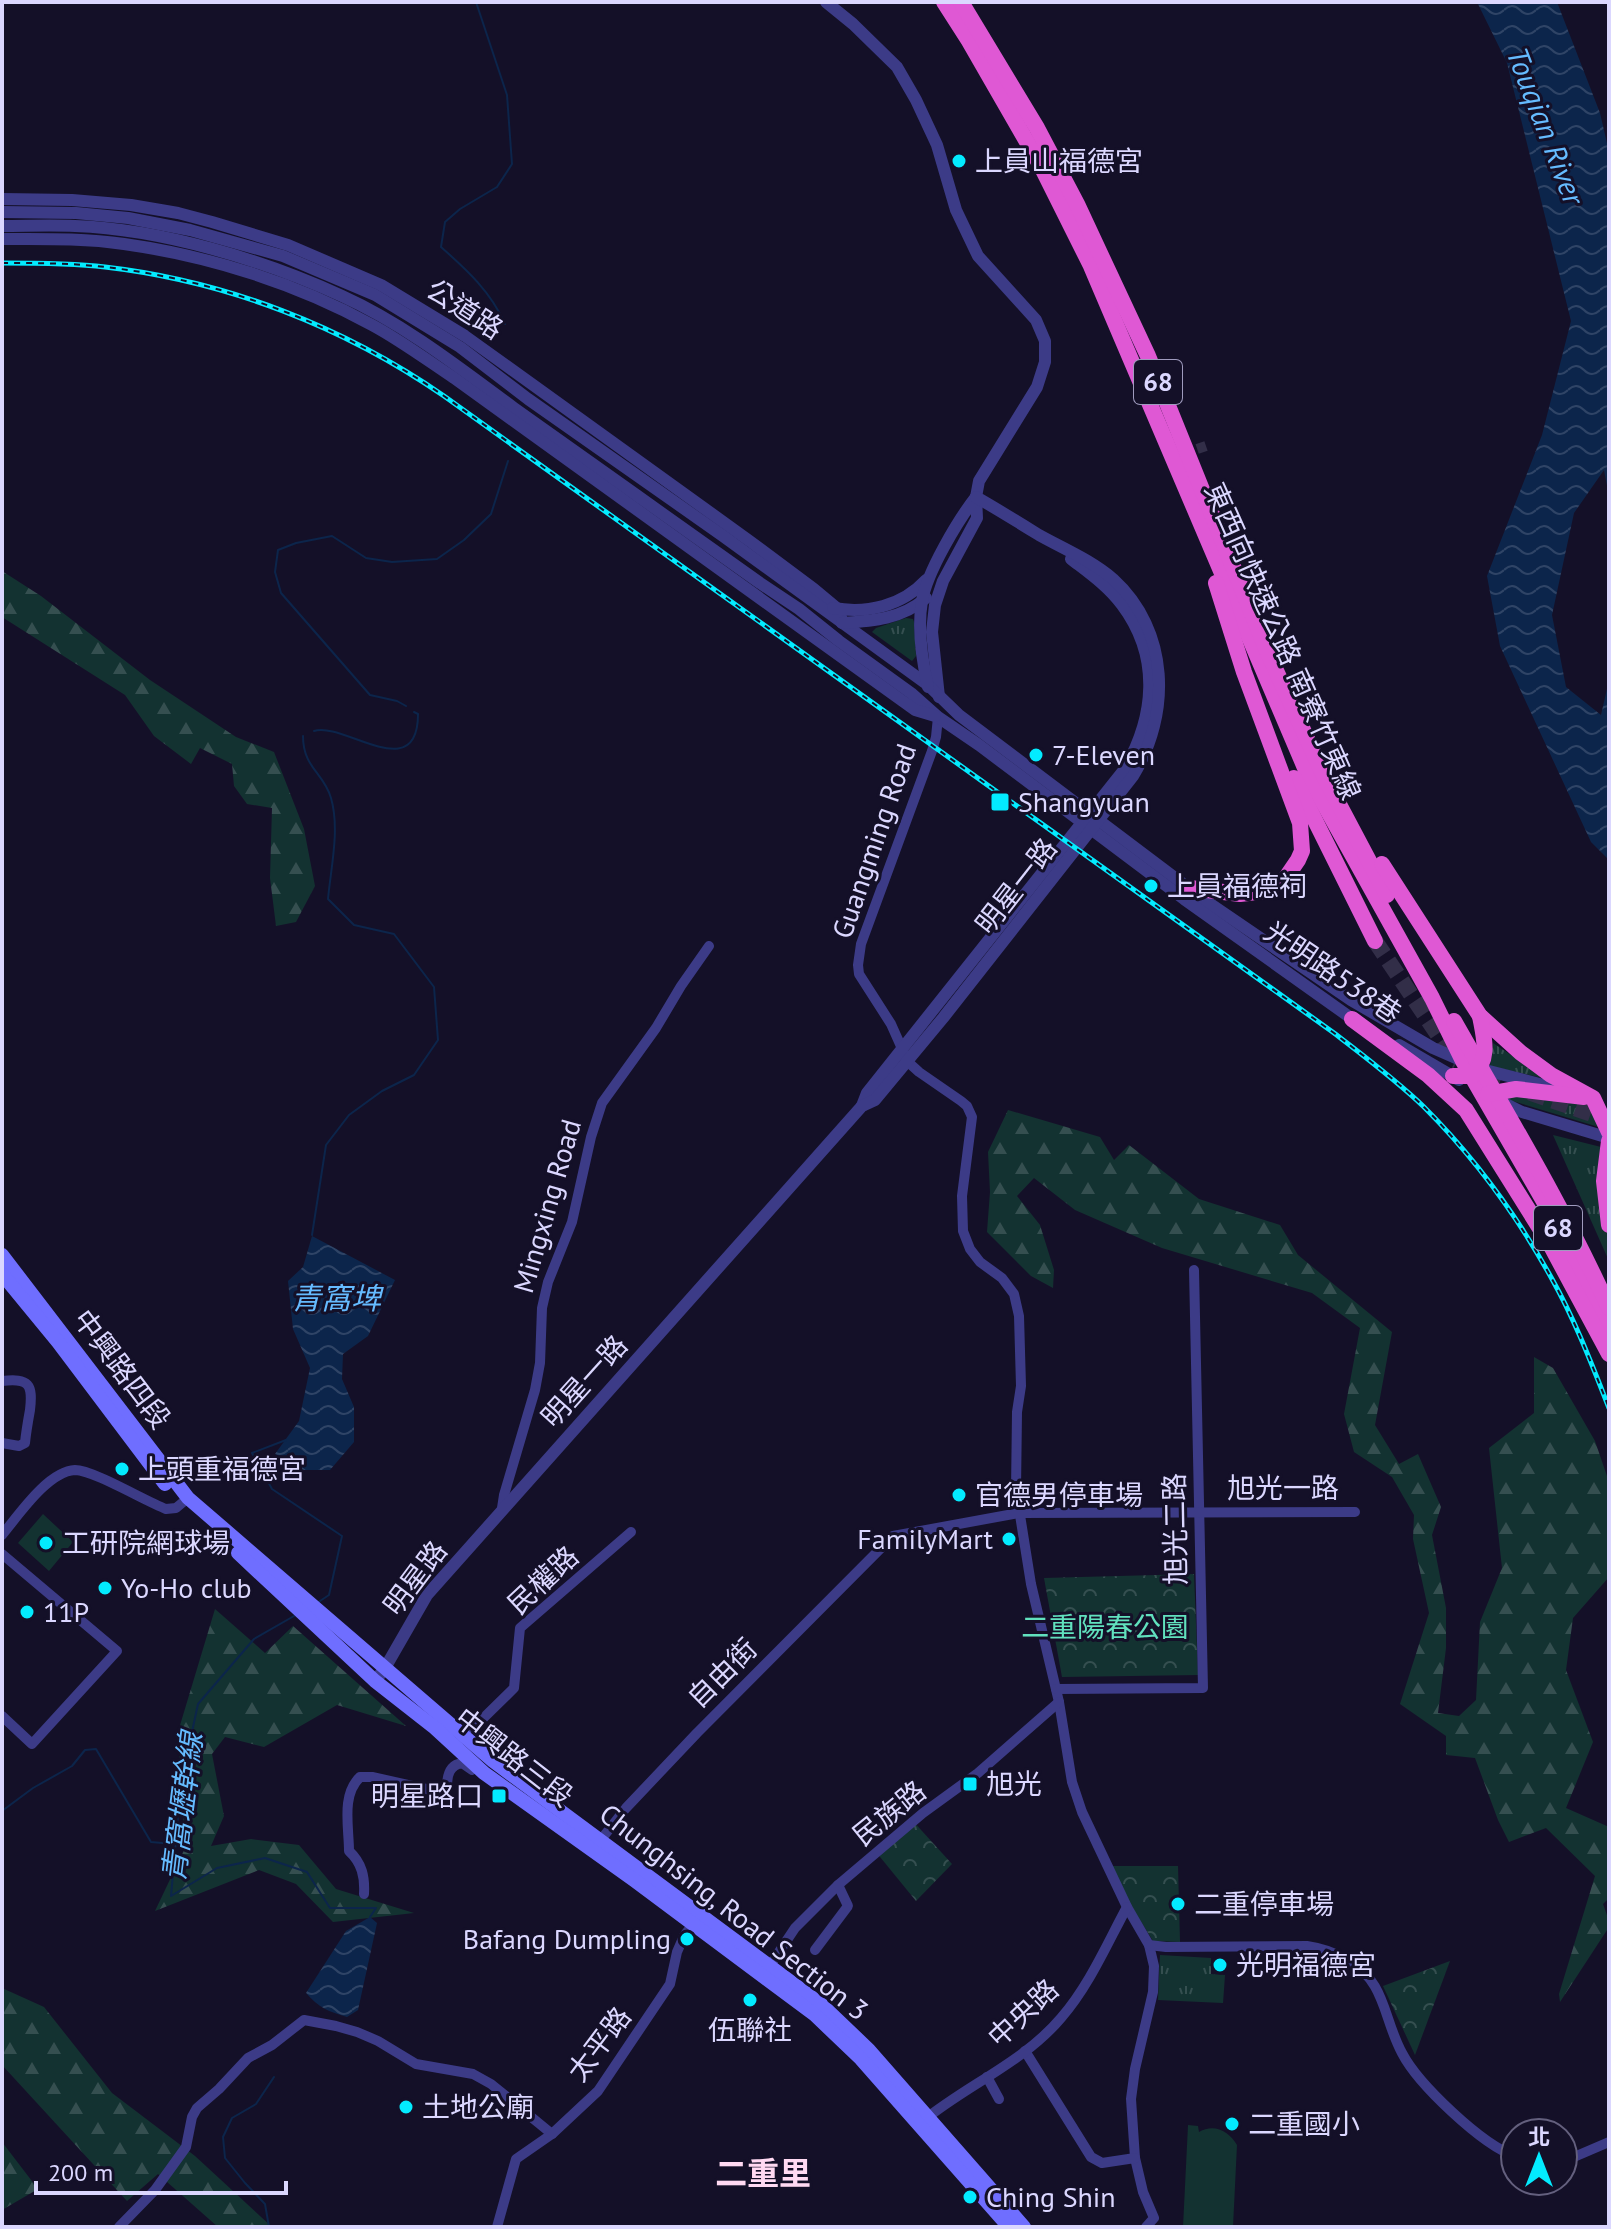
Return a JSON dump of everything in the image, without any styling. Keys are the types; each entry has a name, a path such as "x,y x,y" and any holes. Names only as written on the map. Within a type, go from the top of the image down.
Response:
{"highway":[{"name":"東西向快速公路 南寮竹東線","path":"944,2 1042,168 1091,266 1308,775 1437,999 1516,1127 1581,1245 1609,1308"},
{"name":"東西向快速公路 南寮竹東線","path":"961,2 1037,128 1077,204 1148,356 1262,639 1324,776 1437,999 1463,1061 1546,1205 1589,1290 1609,1338"},
{"path":"1190,888 1240,894 1265,891 1285,879 1298,860 1302,841 1300,823 1244,672 1196,512"},
{"path":"1263,720 1375,941"},
{"path":"1324,776 1480,1016 1551,1075 1601,1100 1609,1132"},
{"path":"1453,1076 1472,1076 1481,1069 1486,1050 1480,1016"},
{"path":"1352,1019 1428,1075 1466,1110 1551,1246 1609,1354"},
{"path":"1487,1143 1480,1117 1486,1094 1516,1089 1601,1100"},
{"path":"1609,1140 1609,1225"}],"main road":[{"name":"中興路四段","path":"2,1255 185,1501 385,1668"},
{"name":"中興路四段","path":"2,1274 58,1342 145,1461 375,1681"},
{"name":"Chunghsing, Road Section 3","path":"385,1668 488,1767 696,1920 822,2005 869,2050 924,2121 1024,2227"},
{"name":"中興路三段","path":"375,1681 435,1728 459,1742"},
{"path":"924,2121 1009,2227"}],"street":[{"name":"Guangming Road","path":"826,2 897,67 937,145 956,210 978,256 1036,320 1045,341 1045,362 1037,387 979,481 977,518 943,581 935,605 932,632 938,717 933,746 861,944 858,965 863,983 891,1024 908,1062 967,1106 972,1117 962,1196 963,1231 970,1249 980,1262 1002,1278 1014,1294 1019,1316 1021,1386 1016,1434 1016,1490 1031,1584 1059,1702 1075,1791 1127,1907 1149,1945 1154,1966 1153,1992 1131,2099 1135,2158 1143,2192 1154,2218 1146,2227"},
{"name":"公道路","path":"2,199 131,205 178,213 288,245 346,275 460,347 528,399 814,589 838,609"},
{"name":"公道路","path":"2,212 76,213 128,218 208,234 346,275"},
{"name":"公道路","path":"2,226 76,226 188,243 284,273 343,296 461,369 799,609 938,717"},
{"path":"2,239 73,240 167,252 240,270 337,307 404,344 454,378 915,710 938,717"},
{"name":"Guangming Road","path":"934,690 922,652 922,603 934,568 976,497"},
{"name":"明星一路","path":"502,1508 862,1106 875,1100 943,1018 1145,756 1159,711 1160,684 1151,638 1129,597 1111,584 1095,565 976,497"},
{"name":"公道路","path":"747,547 807,598 934,690"},
{"name":"公道路","path":"807,598 838,609 875,608 896,602 917,590 934,568"},
{"path":"791,620 843,623 889,618 922,603 943,581"},
{"path":"838,609 843,623"},
{"name":"光明路538巷","path":"934,690 985,735 1190,888 1351,1000 1433,1048 1481,1069 1601,1100"},
{"name":"光明路538巷","path":"938,717 1352,1019 1522,1112 1609,1140"},
{"name":"Mingxing Road","path":"502,1508 535,1390 540,1363 542,1308 548,1282 572,1222 602,1103 709,946"},
{"name":"旭光二路","path":"1056,1689 1203,1688 1194,1270"},
{"path":"2,1381 19,1379 28,1384 32,1392 25,1443 19,1446 2,1443"},
{"path":"2,1535 40,1491 63,1473 75,1470 91,1473 166,1509 176,1508 185,1501"},
{"name":"明星路","path":"375,1681 427,1595 502,1508"},
{"name":"旭光一路","path":"893,1536 1019,1513 1355,1512"},
{"name":"民權路","path":"459,1742 514,1688 520,1628 631,1532"},
{"name":"自由街","path":"596,1846 626,1808 697,1733 893,1536"},
{"path":"2,1554 117,1651 32,1744 2,1716"},
{"name":"民族路","path":"767,1970 795,1928 838,1885 923,1813 978,1773 1059,1702"},
{"path":"364,1894 365,1878 356,1857 349,1851 348,1797 351,1784 360,1777 372,1777 440,1792 447,1787 450,1770 457,1764 462,1763 479,1773 488,1767"},
{"path":"815,1950 848,1906 838,1885"},
{"name":"中央路","path":"924,2121 1025,2051 1060,2021 1078,1998 1127,1907"},
{"name":"太平路","path":"497,2227 516,2159 552,2134 598,2091 663,1997 670,1984 677,1952 696,1920"},
{"path":"1149,1945 1307,1946 1322,1948 1362,1968 1371,1977 1380,1995 1402,2055 1420,2079 1486,2141 1499,2149"},
{"path":"119,2227 155,2190 186,2147 197,2108 248,2058 272,2045 304,2020 357,2032 416,2064 473,2074 491,2084 552,2134"},
{"path":"1025,2051 1091,2157 1102,2163 1135,2158"},
{"path":"987,2077 999,2099"},
{"path":"1579,2155 1609,2142"}],"green space":[{"path":"2,571 41,596 150,680 236,737 274,752 304,829 315,886 296,922 276,926 270,878 272,808 247,804 234,786 232,764 200,748 191,764 154,736 125,695 2,617"},
{"path":"906,618 914,622 916,656 912,661 872,632"},
{"path":"1493,1043 1547,1079 1490,1066"},
{"path":"1520,1094 1589,1105 1602,1128 1493,1095"},
{"path":"1008,1110 1100,1137 1114,1160 1129,1145 1199,1199 1280,1225 1298,1255 1392,1332 1375,1425 1399,1464 1418,1454 1441,1507 1432,1535 1446,1608 1446,1648 1438,1713 1459,1716 1476,1700 1480,1622 1502,1568 1489,1448 1534,1413 1534,1357 1553,1368 1595,1441 1609,1482 1609,1577 1573,1618 1566,1670 1593,1742 1566,1808 1609,1827 1609,1898 1603,1904 1609,1927 1560,2002 1559,1994 1595,1876 1546,1828 1509,1842 1475,1758 1446,1755 1446,1736 1400,1704 1429,1613 1413,1539 1414,1515 1392,1477 1354,1452 1344,1414 1360,1328 1312,1293 1162,1248 1075,1210 1034,1178 1017,1196 1040,1225 1054,1270 1053,1288 1031,1276 987,1232 990,1192 988,1152"},
{"path":"1553,1135 1601,1147 1603,1219 1609,1240 1609,1261"},
{"name":"工研院網球場","path":"43,1514 73,1542 49,1571 18,1543"},
{"name":"二重陽春公園","path":"1194,1574 1198,1675 1062,1677 1044,1578"},
{"path":"215,1609 265,1653 293,1626 406,1726 337,1705 264,1747 225,1737 212,1754 224,1816 211,1846 251,1839 299,1845 336,1889 414,1913 333,1922 296,1884 259,1870 155,1911 185,1848 178,1732"},
{"path":"912,1820 952,1864 916,1901 876,1852"},
{"path":"1112,1866 1178,1866 1180,1942 1153,1941"},
{"path":"1160,1955 1211,1958 1211,1974 1225,1975 1223,2003 1158,2000"},
{"path":"1450,1961 1415,2055 1383,1986"},
{"path":"2,1988 44,2007 112,2093 195,2156 272,2227 218,2227 158,2174 127,2201 2,2065"},
{"path":"1188,2125 1198,2126 1199,2132 1210,2128 1221,2130 1237,2145 1233,2227 1183,2227"},
{"path":"2,2142 38,2189 2,2210"}],"water":[{"name":"Touqian River","path":"1477,2 1557,2 1600,113 1609,152 1609,496 1604,470 1574,513 1552,615 1566,687 1601,715 1609,680 1609,860 1591,842 1500,646 1487,576 1542,435 1571,321 1507,63"},
{"name":"青窩埤","path":"312,1236 395,1280 368,1336 343,1354 342,1379 354,1407 354,1442 330,1470 303,1470 275,1454 299,1421 310,1368 293,1329 288,1281 303,1267"},
{"path":"370,1917 377,1923 358,2010 347,2017 324,2008 306,1993 346,1931"}],"waterway":[{"name":"青窩壢幹線","path":"476,2 507,95 512,164 497,187 460,209 445,222 441,247 485,292 505,324"},
{"name":"青窩壢幹線","path":"406,706 370,695 281,593 275,572 278,550 332,536 366,558 392,562 437,559 464,540 491,514 508,461"},
{"name":"青窩壢幹線","path":"314,731 327,730 393,749 406,746 415,735 418,714 414,712"},
{"name":"青窩壢幹線","path":"303,736 306,756 328,789 334,810 334,848 328,899 354,925 394,934 434,987 438,1040 414,1075 382,1091 349,1115 326,1145 312,1235"},
{"name":"青窩壢幹線","path":"286,1440 252,1453 272,1489 342,1536 329,1595 317,1603"},
{"name":"青窩壢幹線","path":"294,1616 254,1639 198,1704 181,1783 171,1896 217,1868 265,1858 307,1872 330,1908 376,1908 370,1917"},
{"path":"2,1811 33,1788 72,1766 85,1750 96,1749 151,1842 174,1844"},
{"path":"269,2227 265,2204 225,2158 223,2137 232,2118 256,2104 274,2077"}],"tunnel":[{"path":"1183,454 1206,446"},
{"path":"1375,941 1457,1061"},
{"path":"1486,1074 1609,1120"}],"railway":[{"path":"2,263 105,267 195,283 240,296 283,311 366,349 444,396 1334,1033 1402,1087 1460,1146 1525,1233 1568,1310 1609,1408"}],"place":[{"name":"上員山福德宮","path":"959,161"},
{"name":"7-Eleven","path":"1036,755"},
{"name":"Shangyuan","path":"1000,802"},
{"name":"上員福德祠","path":"1151,886"},
{"name":"上頭重福德宮","path":"122,1469"},
{"name":"官德男停車場","path":"959,1495"},
{"name":"FamilyMart","path":"1009,1539"},
{"name":"工研院網球場","path":"46,1543"},
{"name":"Yo-Ho club","path":"105,1588"},
{"name":"11P","path":"27,1612"},
{"name":"旭光","path":"970,1784"},
{"name":"明星路口","path":"499,1796"},
{"name":"二重停車場","path":"1178,1904"},
{"name":"Bafang Dumpling","path":"687,1939"},
{"name":"光明福德宮","path":"1220,1965"},
{"name":"伍聯社","path":"750,2000"},
{"name":"土地公廟","path":"406,2107"},
{"name":"二重國小","path":"1232,2124"},
{"name":"Ching Shin","path":"970,2197"}],"district":[{"name":"二重里","path":"763,2174"}]}
